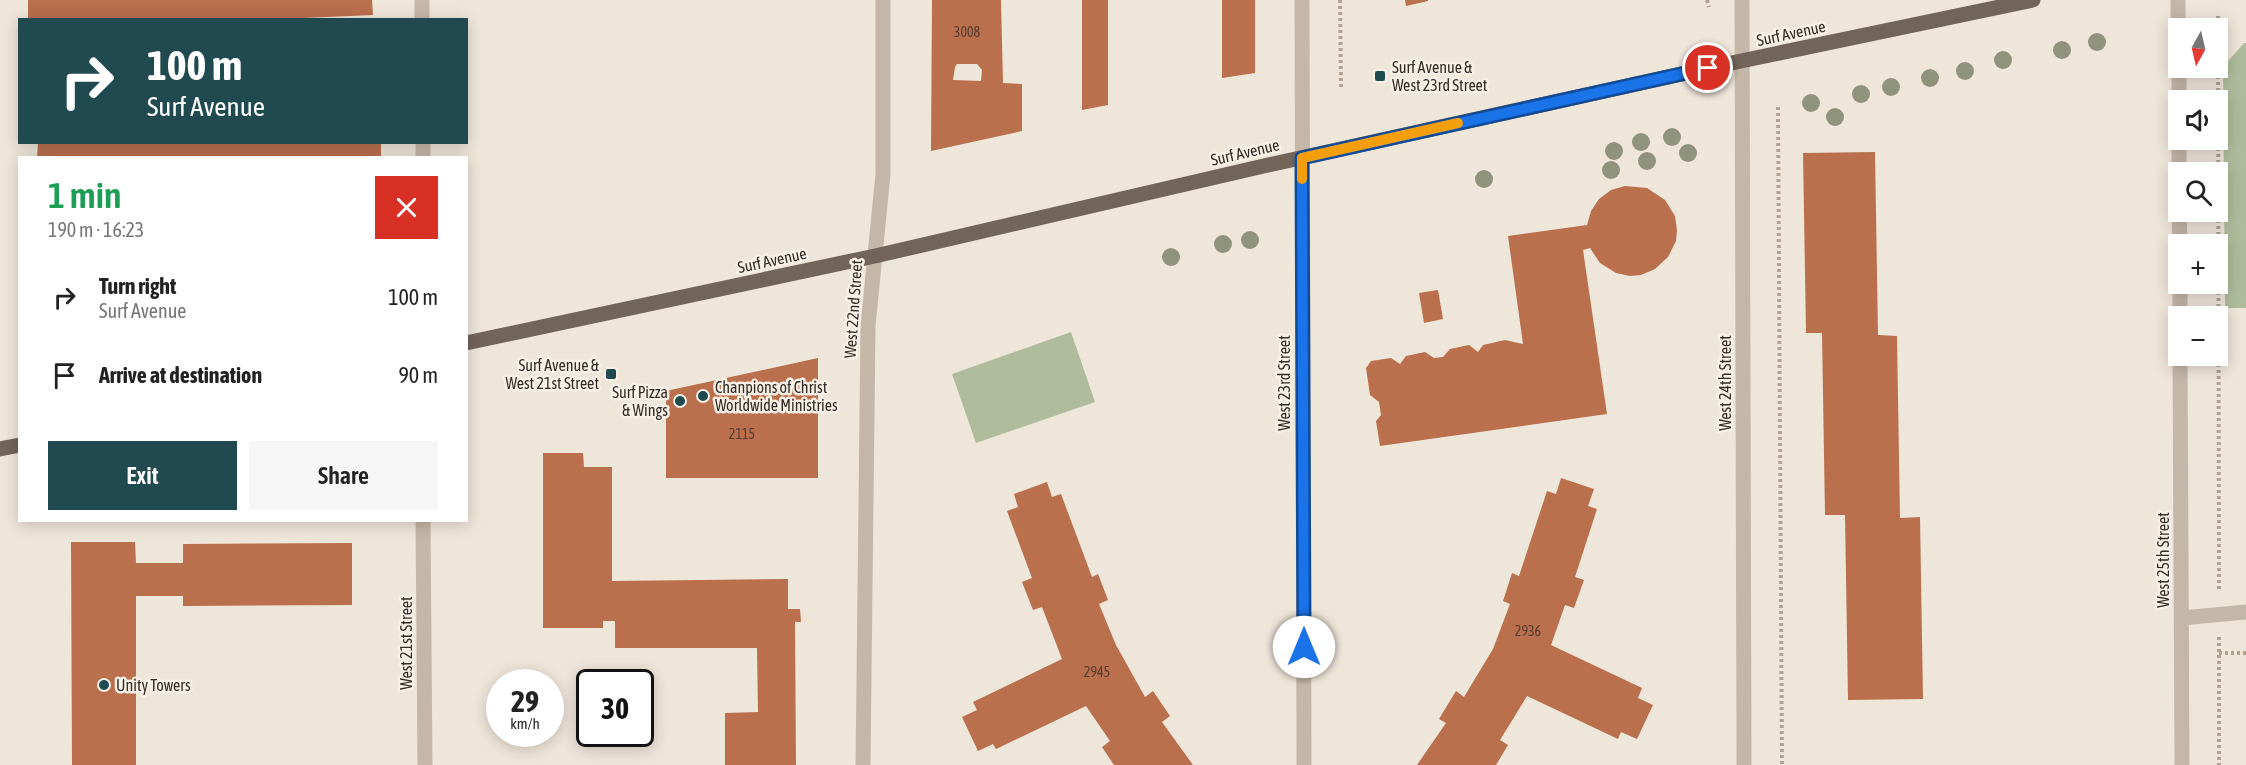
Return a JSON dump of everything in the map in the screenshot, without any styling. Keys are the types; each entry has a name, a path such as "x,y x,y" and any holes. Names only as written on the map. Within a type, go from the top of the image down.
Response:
{"main road":[{"name":"Surf Avenue","path":"468,343 875,256 1302,158 1741,61 2033,0"},
{"path":"0,449 18,445"}],"street":[{"path":"422,0 422,18"},
{"name":"West 22nd Street","path":"863,765 868,326 883,174 883,0"},
{"name":"West 23rd Street","path":"1302,0 1304,765"},
{"name":"West 24th Street","path":"1742,0 1744,765"},
{"path":"2178,0 2178,18"},
{"name":"West 25th Street","path":"2180,366 2182,765"},
{"name":"West 21st Street","path":"423,522 424,765"},
{"path":"2182,618 2246,612"}],"path":[{"path":"1340,0 1341,87"},
{"path":"1707,0 1708,6"},
{"path":"2218,16 2219,765"},
{"path":"1778,107 1782,765"},
{"path":"2219,653 2246,652"}],"green space":[{"path":"2246,43 2246,308 2225,306 2225,294 2228,294 2228,234 2224,234 2224,222 2228,222 2228,162 2224,162 2224,150 2228,150 2228,90 2223,90 2223,78 2228,78 2228,61"},
{"path":"1071,332 1095,402 976,443 952,374"}],"building":[{"path":"28,0 372,0 373,15 304,18 28,18"},
{"path":"932,0 1001,0 1003,83 1022,84 1022,131 931,151","holes":["957,64 977,64 982,70 981,81 953,80"]},
{"path":"1082,0 1108,0 1108,105 1082,110"},
{"path":"1222,0 1255,0 1255,73 1222,78"},
{"path":"1405,0 1428,0 1428,1 1406,6"},
{"path":"38,144 381,144 381,156 37,156"},
{"path":"1875,152 1878,335 1897,336 1900,518 1920,517 1923,699 1848,700 1845,515 1825,515 1822,333 1806,333 1803,153"},
{"path":"1625,186 1647,188 1665,200 1675,216 1677,230 1676,241 1668,257 1655,269 1641,275 1630,276 1616,273 1600,263 1590,248 1583,250 1607,414 1380,446 1376,421 1381,415 1379,402 1370,395 1366,368 1371,361 1391,358 1400,364 1406,356 1425,352 1434,358 1443,357 1450,349 1469,345 1478,352 1483,345 1505,340 1523,344 1508,236 1587,225 1591,211 1599,199 1611,190"},
{"path":"1438,290 1443,319 1424,323 1419,293"},
{"path":"818,358 818,478 666,478 666,391"},
{"path":"543,453 583,453 584,467 612,467 612,581 788,579 788,609 800,609 801,622 795,622 796,765 725,765 725,713 758,712 757,648 615,648 615,621 603,621 603,628 543,628"},
{"path":"1561,478 1594,489 1588,506 1597,509 1575,577 1584,580 1574,608 1565,605 1551,645 1642,688 1638,698 1653,705 1637,739 1621,732 1618,739 1527,696 1500,740 1508,745 1496,765 1417,765 1446,723 1439,719 1456,691 1464,697 1493,649 1510,604 1503,601 1512,573 1519,576 1547,491 1556,494"},
{"path":"1047,482 1052,497 1061,494 1092,577 1098,574 1108,600 1099,604 1116,645 1145,697 1153,691 1170,716 1162,722 1193,765 1114,765 1102,747 1110,741 1086,706 996,749 993,744 978,751 962,717 977,710 973,702 1062,659 1042,607 1033,610 1022,582 1032,578 1007,511 1018,507 1014,494"},
{"name":"Unity Towers","path":"71,542 135,542 136,563 183,563 183,544 352,543 352,605 183,606 183,596 136,596 136,765 72,765"}],"slow traffic":[{"path":"1302,179 1302,158 1458,123"}],"place":[{"name":"Surf Avenue & West 23rd Street","path":"1380,76"},
{"name":"Surf Avenue & West 21st Street","path":"611,374"},
{"name":"Chanpions of Christ Worldwide Ministries","path":"703,396"},
{"name":"Surf Pizza & Wings","path":"680,401"},
{"name":"Unity Towers","path":"104,685"}],"route":[{"path":"1304,647 1302,158 1708,68"}]}
